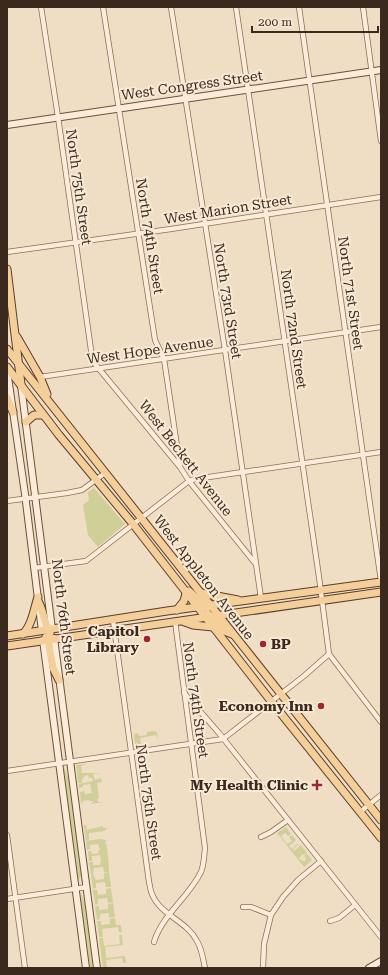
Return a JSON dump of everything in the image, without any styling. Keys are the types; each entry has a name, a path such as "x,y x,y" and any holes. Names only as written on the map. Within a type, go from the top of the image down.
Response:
{"main road":[{"name":"West Congress Street","path":"7,125 381,70"},
{"name":"North 76th Street","path":"7,269 44,567 47,630 59,763 86,968"},
{"path":"15,334 40,377 50,402"},
{"name":"West Appleton Avenue","path":"7,349 201,593 213,627 381,838"},
{"name":"North 76th Street","path":"7,368 38,599"},
{"name":"West Appleton Avenue","path":"7,368 133,524 183,590 190,591 207,611 231,632 381,820"},
{"path":"7,398 13,412"},
{"path":"26,422 34,415 43,414"},
{"path":"7,646 177,620 191,613 207,611 240,601 381,581"},
{"path":"177,610 184,601 183,590"},
{"path":"7,636 177,610 236,613 381,592"},
{"path":"201,593 230,597 240,601"},
{"path":"263,609 266,603 284,595"},
{"path":"246,612 259,602 261,598"},
{"path":"38,599 42,608 47,630"},
{"path":"23,634 30,624 38,599"},
{"path":"231,632 230,621 236,613"},
{"path":"140,626 148,619 149,614"},
{"path":"177,620 193,625 213,627"},
{"name":"North 76th Street","path":"47,630 48,639"},
{"path":"48,639 54,668 59,680"},
{"name":"North 76th Street","path":"59,680 97,968"},
{"path":"369,968 381,961"}],"street":[{"name":"North 75th Street","path":"41,7 90,350 94,362 98,368"},
{"name":"North 74th Street","path":"103,7 155,340 164,359 180,466"},
{"name":"North 73rd Street","path":"171,7 225,350 261,598"},
{"name":"North 72nd Street","path":"236,7 323,601 329,654"},
{"name":"North 71st Street","path":"299,7 381,581"},
{"path":"363,7 381,141"},
{"name":"West Marion Street","path":"7,252 381,197"},
{"name":"West Hope Avenue","path":"40,377 381,327"},
{"name":"West Beckett Avenue","path":"98,368 180,466 189,481 255,563"},
{"path":"34,568 86,561 189,481 201,477 381,452"},
{"path":"7,501 82,490 105,472"},
{"name":"North 75th Street","path":"113,620 149,882 152,894 158,904 187,927 195,936 202,951 205,968"},
{"name":"North 74th Street","path":"154,942 156,936 170,915 201,872 204,862 205,848 184,693 177,620"},
{"path":"7,771 223,739 329,654 381,722"},
{"path":"184,693 223,739 381,937"},
{"path":"360,812 381,795"},
{"path":"261,837 288,820"},
{"path":"7,835 24,968"},
{"path":"263,968 264,944 271,914 283,896 298,880 321,862"},
{"path":"7,899 87,887"},
{"path":"330,921 339,918 355,906"},
{"path":"243,907 250,907 271,914"}],"green space":[{"path":"94,488 125,524 98,547 88,535 83,505 89,500 88,492"},
{"path":"147,732 157,732 158,739 156,735 140,738 141,745 135,746 134,734 137,733 140,736 147,735"},
{"path":"86,764 81,766 82,773 101,773 93,774 95,780 101,778 102,782 97,783 99,798 97,799 98,802 105,802 90,804 94,801 89,800 81,803 80,792 84,791 85,794 92,793 90,784 83,785 83,787 79,788 79,784 93,781 88,775 84,776 82,783 78,783 76,765"},
{"path":"64,767 69,780 81,872 81,876 78,881 64,772"},
{"path":"84,825 86,825 87,830 103,826 103,828 108,829 105,829 105,831 89,833 89,840 86,841"},
{"path":"286,827 291,834 288,836 285,833 281,836 287,844 292,841 289,837 292,835 296,840 289,846 292,849 298,843 299,844 293,849 294,851 301,845 307,853 304,855 303,854 299,858 302,861 305,861 306,858 304,856 307,854 312,860 304,867 277,833"},
{"path":"100,839 106,840 104,843 106,843 108,854 106,854 108,855 111,887 106,887 105,882 96,883 96,888 93,889 92,874 89,862 93,862 93,865 100,865 101,861 100,855 92,856 92,861 89,861 88,851 91,851 92,854 99,853 98,851 100,850 98,844 90,845 90,849 87,850 86,841","holes":["103,867 104,872 109,872 104,873 104,879 96,880 93,874 94,868"]},
{"path":"111,888 113,902 108,903 107,898 98,899 98,904 95,905 93,890 97,890 98,895 106,894 106,889"},
{"path":"81,894 86,907 94,968 90,968"},
{"path":"113,903 115,917 109,918 109,913 100,914 100,919 97,920 95,906 99,906 99,910 108,909 108,904"},
{"path":"115,918 116,925 121,925 122,932 119,932 118,927 102,929 103,937 99,937 97,921 101,921 101,925 110,924 110,919"},
{"path":"119,935 122,935 123,945 105,947 106,958 125,956 126,963 123,963 122,958 106,960 107,968 103,968 99,938 103,938 104,946 120,944"}],"place":[{"name":"Capitol Library","path":"147,639"},
{"name":"BP","path":"263,644"},
{"name":"Economy Inn","path":"321,706"},
{"name":"My Health Clinic","path":"317,785"}]}
